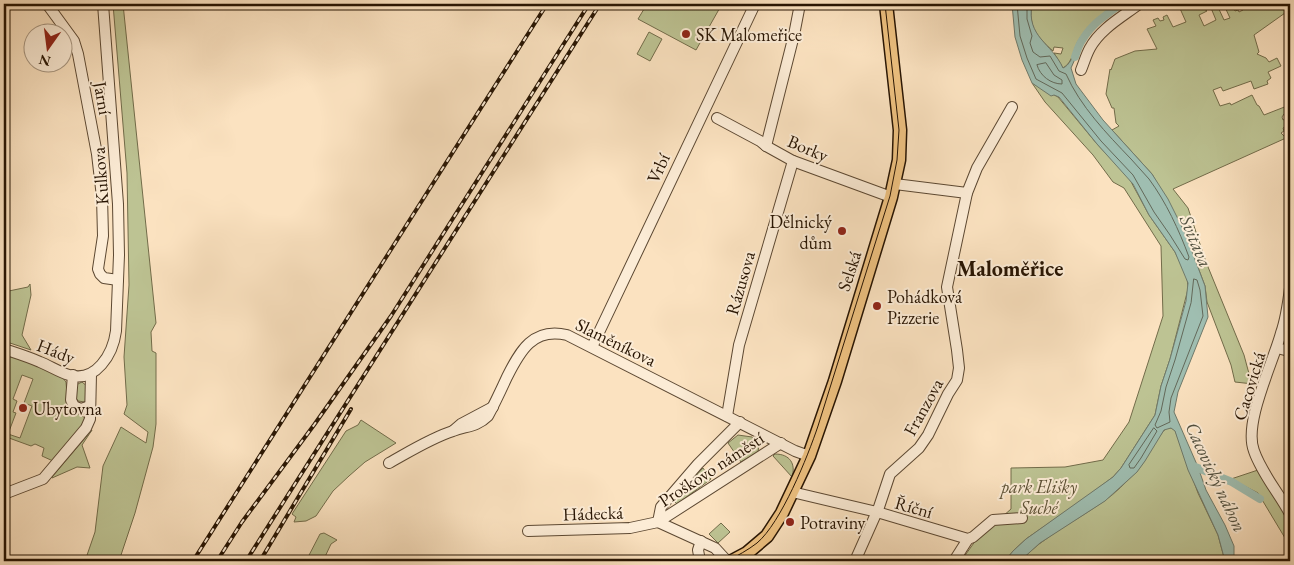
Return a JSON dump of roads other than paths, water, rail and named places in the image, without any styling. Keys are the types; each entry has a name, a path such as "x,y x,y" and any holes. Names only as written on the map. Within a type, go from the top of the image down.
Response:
{"main road":[{"name":"Selská","path":"732,561 759,545 767,536 778,519 809,456 896,189 900,130 883,5"}],"street":[{"name":"Jarní","path":"47,4 74,41 78,54 97,154 102,197 103,236 98,269 104,278 118,280"},
{"name":"Kulkova","path":"103,4 118,204 118,280 114,346"},
{"name":"Vrbí","path":"592,347 700,116 755,4"},
{"path":"766,146 800,4"},
{"path":"1081,70 1090,47 1095,40 1114,22 1139,4"},
{"name":"Franzova","path":"855,561 890,474 919,448 928,436 958,375 957,350 947,287 967,193 977,168 1012,106"},
{"name":"Borky","path":"717,118 760,141 793,162 896,189"},
{"name":"Rázusova","path":"727,416 739,345 793,162"},
{"path":"896,189 967,193"},
{"name":"Cacovická","path":"1290,288 1287,310 1277,348 1252,424 1253,449 1261,467 1290,514"},
{"name":"Slaměníkova","path":"389,463 493,407 517,357 525,346 541,335 559,333 567,335 727,416"},
{"name":"Hády","path":"4,349 73,375 91,374 104,362 114,346"},
{"path":"1277,348 1285,350 1290,348"},
{"path":"4,494 39,481 47,476 86,428 90,418 91,374"},
{"path":"73,375 71,400 74,406 80,409 90,406"},
{"name":"Proškovo náměstí","path":"727,416 809,456"},
{"name":"Proškovo náměstí","path":"658,522 661,507 698,464 740,422"},
{"name":"Proškovo náměstí","path":"658,522 781,443"},
{"name":"Říční","path":"792,492 876,512 968,540"},
{"path":"954,561 968,540 973,538 993,520 1022,518"},
{"name":"Proškovo náměstí","path":"658,522 715,548 727,561"},
{"name":"Hádecká","path":"528,531 630,528 658,522"},
{"path":"700,561 698,550 701,541"}],"water":[{"path":"1012,4 1032,4 1031,15 1036,32 1053,52 1063,68 1069,63 1076,49 1079,50 1071,68 1076,84 1103,120 1152,174 1168,199 1185,233 1205,286 1208,317 1178,392 1174,412 1206,490 1234,546 1234,561 1225,561 1218,535 1188,470 1175,431 1171,428 1164,430 1137,472 1105,501 1040,543 1020,561 1005,561 1026,539 1113,477 1121,468 1155,415 1161,386 1186,301 1188,283 1175,252 1149,215 1133,184 1097,144 1059,97 1051,96 1032,83 1015,37"}],"waterway":[{"path":"1075,57 1080,43 1091,29 1121,4"},
{"name":"Cacovický náhon","path":"1193,466 1232,482 1260,499"}],"tram line":[{"path":"727,561 754,546 766,533 784,505 801,471 818,426 890,196 897,160 899,130 885,4"}],"railway":[{"path":"193,561 547,4"},
{"path":"217,561 242,522 391,316 589,4"},
{"path":"246,561 600,4"},
{"path":"260,561 351,409"}],"place":[{"name":"SK Malomeřice","path":"686,34"},
{"name":"Dělnický dům","path":"842,231"},
{"name":"Pohádková Pizzerie","path":"877,306"},
{"name":"Ubytovna","path":"23,408"},
{"name":"Potraviny","path":"790,522"}],"district":[{"name":"Maloměřice","path":"1010,268"}],"water label":[{"name":"Svitava","path":"1196,241"}],"park label":[{"name":"park Elišky Suché","path":"1039,496"}]}
